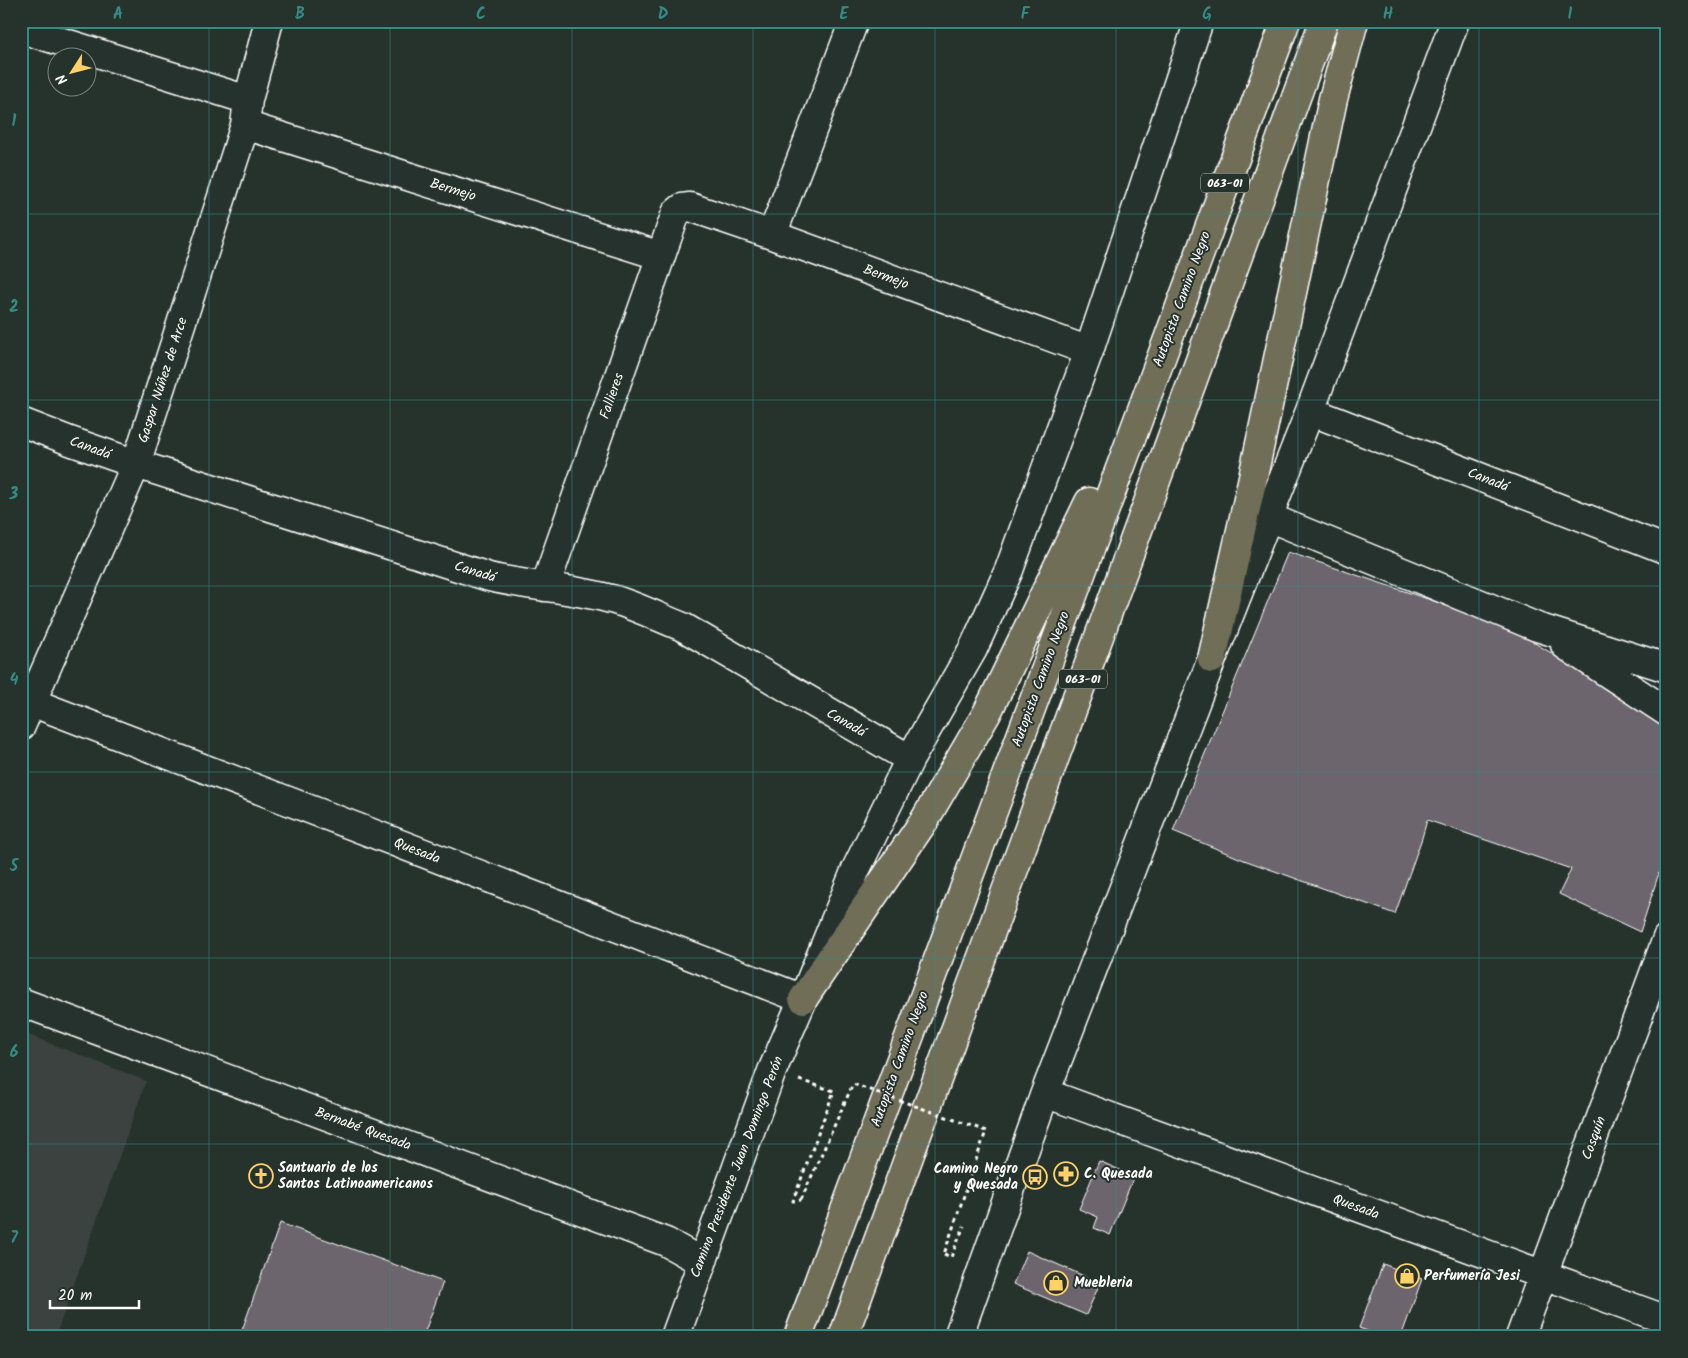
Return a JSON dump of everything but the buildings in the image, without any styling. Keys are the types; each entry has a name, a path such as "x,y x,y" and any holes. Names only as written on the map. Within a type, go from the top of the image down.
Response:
{"highway":[{"name":"Autopista Camino Negro","path":"798,1337 1164,345 1286,21"},
{"name":"063-01","path":"843,1337 1324,21"},
{"path":"1212,659 1255,467 1333,98 1354,21"},
{"path":"804,999 924,821 987,713 1164,345"}],"street":[{"name":"Gaspar Núñez de Arce","path":"26,714 136,464 246,113 269,21"},
{"path":"772,235 854,21"},
{"name":"Camino Presidente Juan Domingo Perón","path":"675,1337 772,1071 804,999 856,869 910,760 973,648 1009,570 1088,351 1199,21"},
{"path":"958,1337 1045,1093 1212,659 1310,411 1455,21"},
{"name":"Bermejo","path":"21,29 246,113 662,256"},
{"name":"Bermejo","path":"682,208 690,207 772,235 1088,351"},
{"name":"Fallieres","path":"545,587 676,213 682,208"},
{"name":"Canadá","path":"1310,411 1667,550"},
{"name":"Canadá","path":"21,422 136,464 489,577 579,592 614,600 644,611 683,627 910,760"},
{"path":"1268,517 1537,627 1667,668"},
{"path":"1537,627 1667,712"},
{"name":"Quesada","path":"26,714 804,999"},
{"name":"Cosquín","path":"1520,1337 1667,938"},
{"name":"Bernabé Quesada","path":"21,1002 666,1242 702,1262"},
{"name":"Quesada","path":"1045,1093 1667,1320"}],"path":[{"path":"772,1071 834,1091 793,1201 802,1200 853,1084 986,1131 944,1254"}],"shaded area":[{"path":"21,1032 146,1081 56,1335 60,1337 21,1337"}],"place":[{"name":"C. Quesada","path":"1066,1174"},
{"name":"Santuario de los Santos Latinoamericanos","path":"261,1176"},
{"name":"Camino Negro y Quesada","path":"1035,1177"},
{"name":"Perfumería Jesi","path":"1407,1276"},
{"name":"Muebleria","path":"1056,1283"}]}
